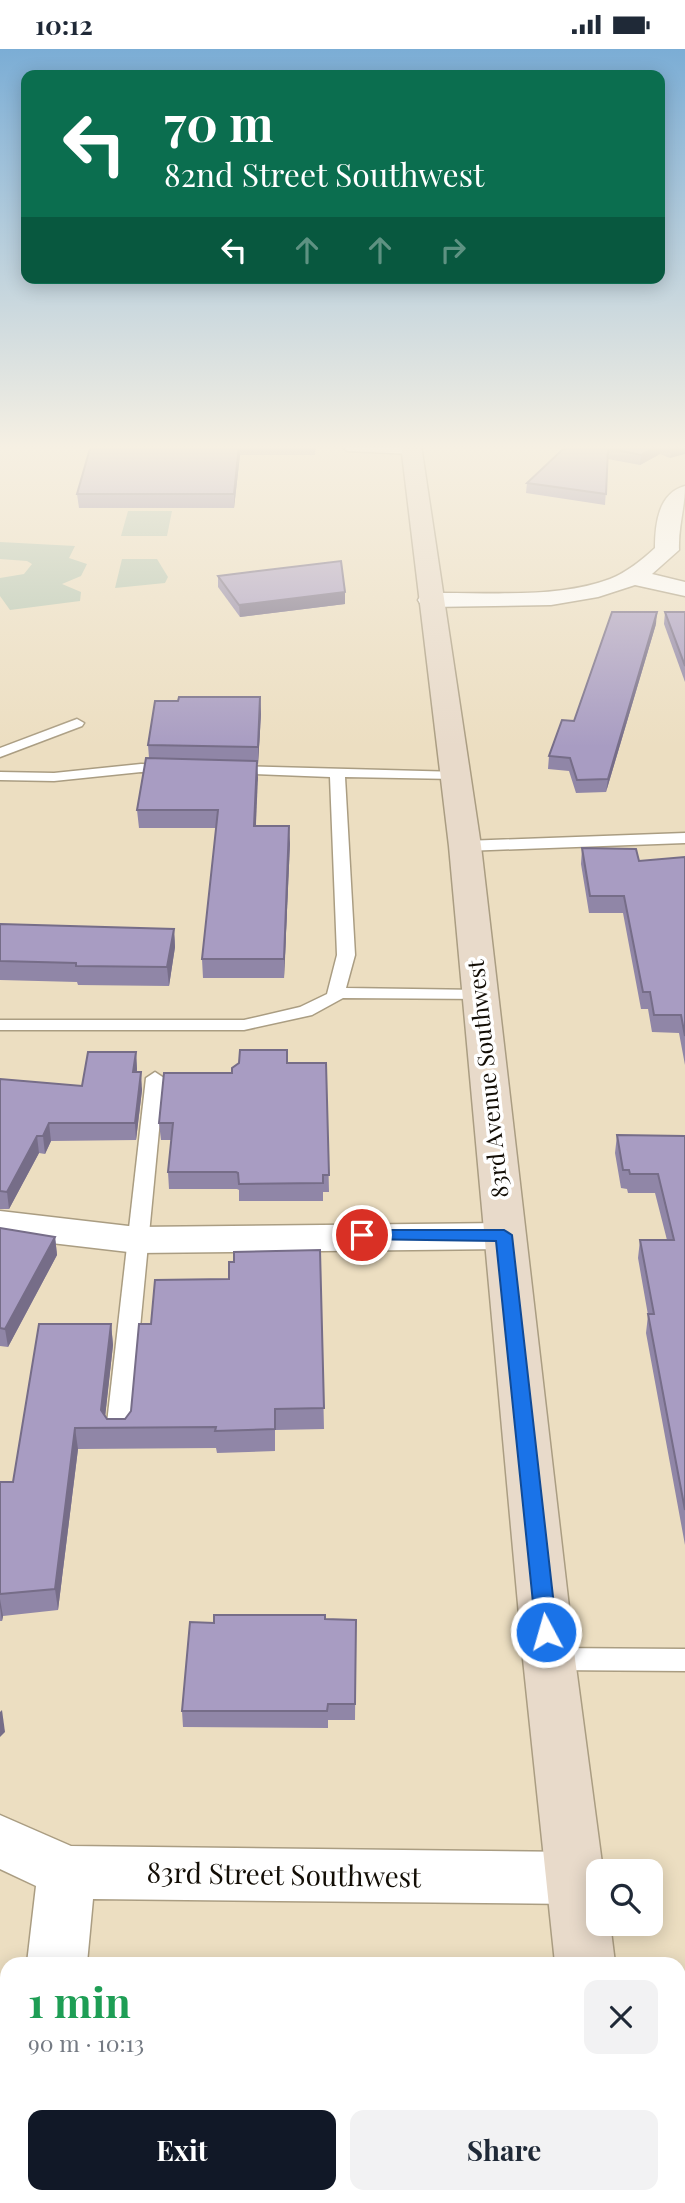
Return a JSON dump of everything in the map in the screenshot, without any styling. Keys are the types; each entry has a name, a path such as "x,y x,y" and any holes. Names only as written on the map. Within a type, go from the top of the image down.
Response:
{"street":[{"name":"83rd Avenue Southwest","path":"423,546 465,846 549,1659 584,1957"},
{"path":"430,600 520,599 617,585 633,577 667,549 667,546"},
{"path":"633,577 685,589"},
{"path":"0,1224 137,1240 504,1235"},
{"name":"83rd Street Southwest","path":"0,1841 67,1872 575,1878"},
{"path":"58,1957 67,1872"}],"lane":[{"path":"0,753 77,723"},
{"path":"0,776 54,777 141,768 180,769"},
{"path":"219,770 455,775"},
{"path":"0,1025 244,1025 306,1010 335,997 346,955 337,772"},
{"path":"465,846 685,838"},
{"path":"336,993 480,995"},
{"path":"118,1431 155,1078"},
{"path":"549,1659 685,1660"}],"green space":[{"path":"0,546 75,546 69,558 87,564 81,576 62,584 81,592 80,601 10,610 0,596 0,578 24,574 32,564 27,561 0,559"},
{"path":"122,559 157,559 168,577 165,583 115,588"}],"building":[{"path":"341,561 345,592 239,605 218,576"},
{"path":"612,612 657,612 608,779 577,780 570,758 549,756 562,720 574,721"},
{"path":"665,612 685,612 685,666"},
{"path":"179,697 260,697 258,747 148,745 155,701 178,701"},
{"path":"146,758 257,761 254,826 289,826 284,959 202,959 218,810 137,810"},
{"path":"582,848 636,849 639,861 685,857 685,1036 681,1015 654,1015 650,992 643,992 624,896 590,896"},
{"path":"0,924 174,929 167,967 76,966 76,963 0,961"},
{"path":"240,1050 287,1050 287,1063 326,1063 329,1175 323,1175 323,1183 239,1184 236,1172 168,1172 173,1123 159,1123 164,1073 232,1073 232,1068 239,1063"},
{"path":"88,1052 136,1052 133,1072 141,1072 135,1123 49,1123 43,1136 37,1136 7,1192 0,1191 0,1079 82,1086"},
{"path":"617,1135 685,1136 685,1510 648,1314 654,1314 640,1240 674,1240 658,1174 630,1174 629,1170 623,1170"},
{"path":"0,1228 55,1237 5,1329 0,1328"},
{"path":"320,1250 324,1408 275,1409 275,1429 215,1431 216,1427 75,1428 55,1589 0,1594 0,1482 13,1482 39,1324 111,1324 101,1410 107,1419 125,1419 131,1411 139,1324 151,1324 155,1280 229,1279 229,1262 234,1262 234,1252"},
{"path":"214,1615 325,1615 325,1619 356,1620 355,1704 328,1704 327,1711 182,1711 190,1622 214,1623"}],"route":[{"path":"362,1235 504,1235 546,1632"}]}
